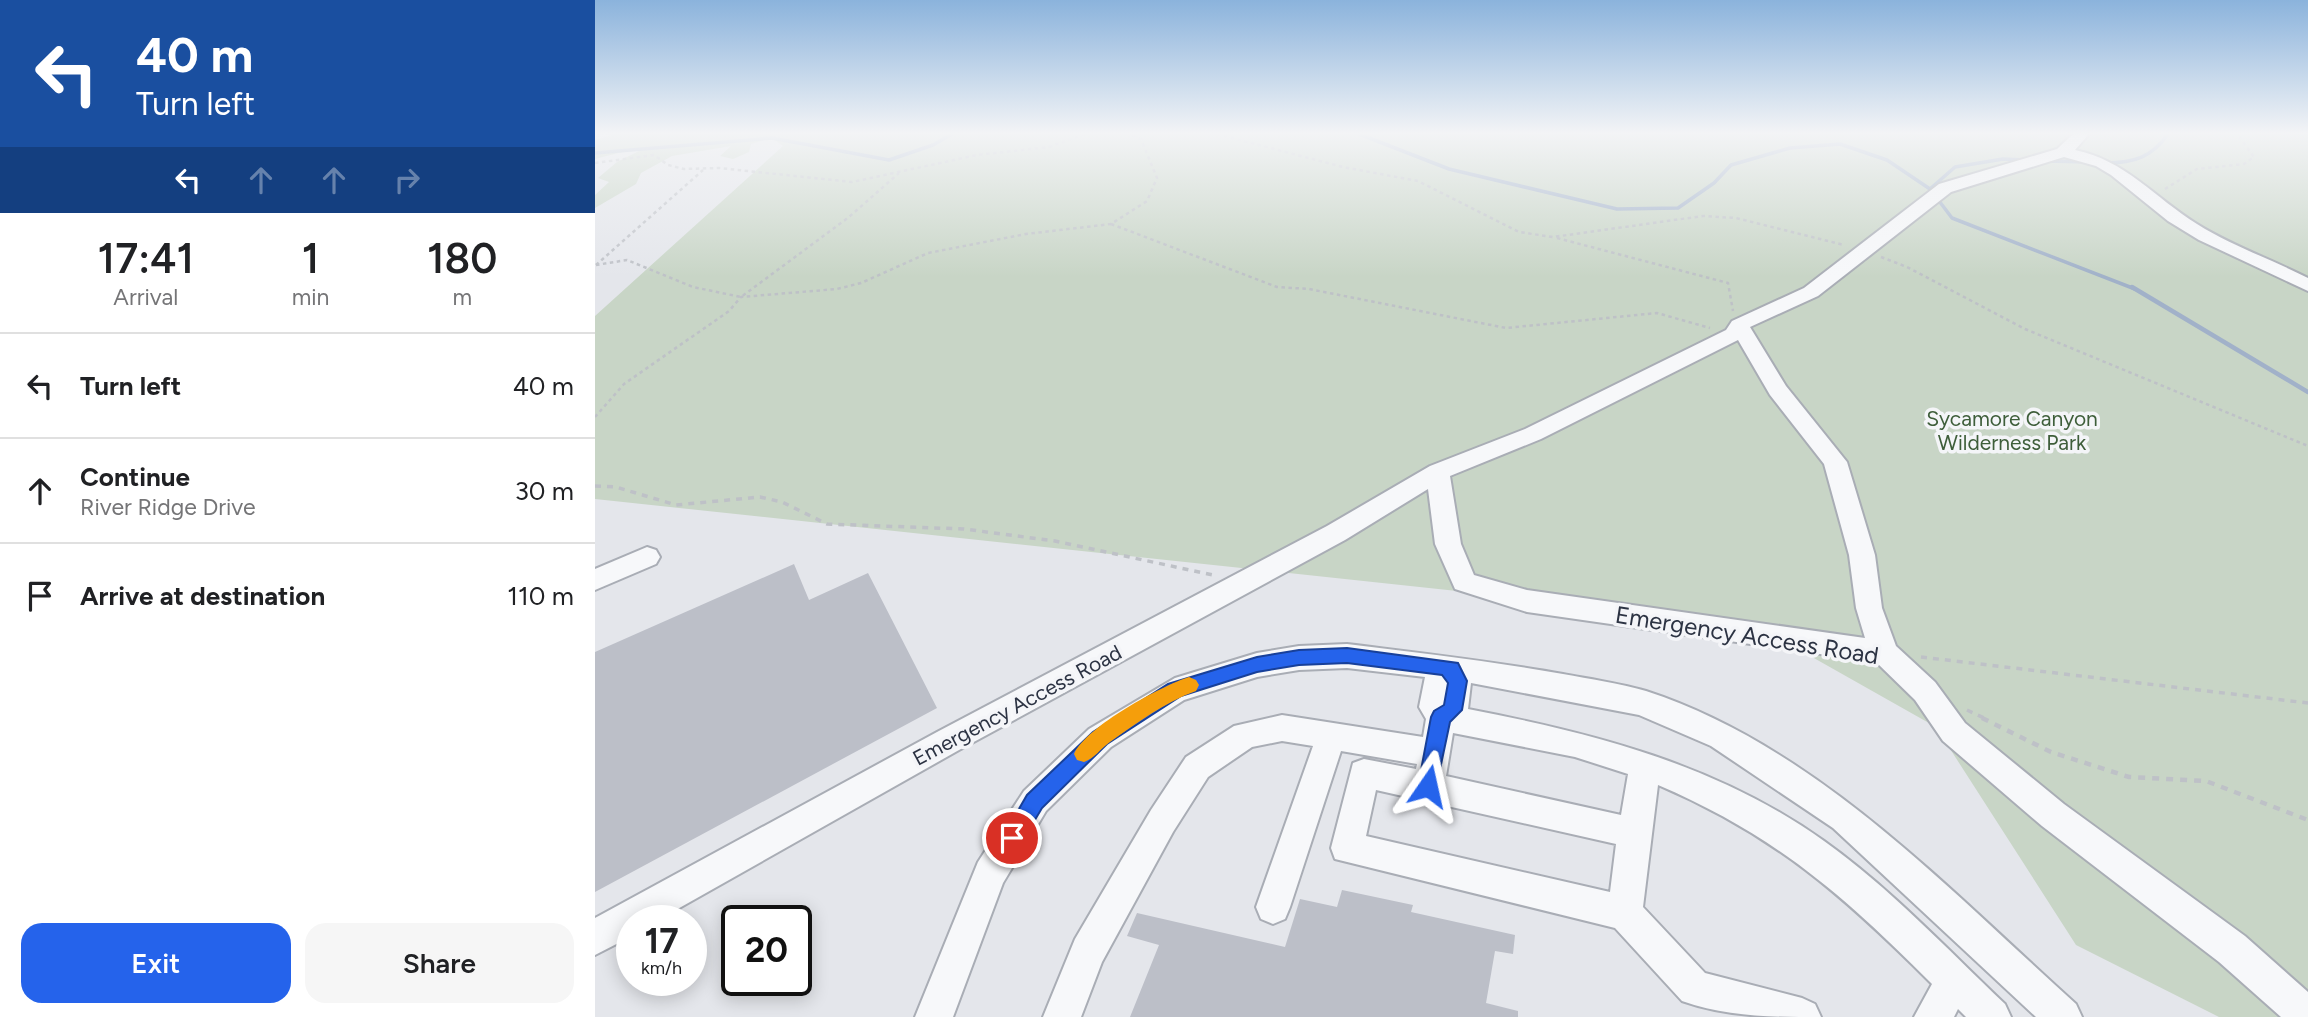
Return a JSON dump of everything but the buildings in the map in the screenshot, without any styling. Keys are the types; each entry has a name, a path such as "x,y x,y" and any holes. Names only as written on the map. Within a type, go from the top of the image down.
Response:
{"lane":[{"name":"Emergency Access Road","path":"595,937 948,741 1246,582 1439,472 1533,434 1811,292 1945,188 1966,181"},
{"name":"Emergency Access Road","path":"2132,181 2198,232 2308,285"},
{"path":"1736,330 1778,390 1835,462 1861,555 1869,608 1884,652"},
{"name":"Emergency Access Road","path":"1439,472 1448,544 1464,582 1527,601 1884,652 1925,691 1954,732 2053,815 2232,949 2308,1016"},
{"path":"595,580 647,557"},
{"path":"934,1017 990,874 1035,801 1100,738 1175,690 1257,665 1299,657 1347,656 1451,671 1490,673 1643,703 1721,737 1844,817 2063,1017"},
{"path":"1451,671 1439,677 1434,707 1441,717 1615,755 1658,770 1750,815 1811,851 1866,897 1992,1017"},
{"path":"1428,786 1441,717"},
{"path":"1062,1017 1088,952 1162,821 1197,767 1245,735 1282,728 1435,753"},
{"path":"1273,907 1331,737"},
{"path":"1625,913 1645,767"},
{"path":"1634,833 1364,773 1347,848 1625,913 1695,988 1802,1017"},
{"path":"1933,1017 1954,981"}],"path":[{"path":"595,266 690,181"},
{"path":"595,417 624,384 729,311 741,297 849,217 889,181"},
{"path":"595,266 627,260 692,288 741,297 750,294 791,295 837,289 861,283 928,253 1026,234 1111,224 1147,201 1155,181"},
{"path":"1111,224 1277,288 1309,289 1506,328 1657,313 1736,330 1728,283 1663,268 1591,243 1519,232 1419,181"},
{"path":"2138,186 2163,190 2177,181"},
{"path":"1553,237 1703,216 1735,218 1865,251 1907,267 2025,329 2308,446"},
{"path":"595,486 616,488 676,505 761,497 782,502 827,524 964,529 1055,541 1246,582"},
{"path":"1884,652 2308,703"},
{"path":"1961,707 2051,752 2129,777 2206,781 2308,820"}],"green space":[{"name":"Sycamore Canyon Wilderness Park","path":"637,181 595,208 595,195 609,182"},
{"name":"Sycamore Canyon Wilderness Park","path":"744,181 2308,181 2308,1017 2219,1017 2076,945 1936,727 1775,636 1485,594 595,499 595,316"}],"waterway":[{"path":"1501,181 1617,209 1678,208 1715,181"},
{"path":"1919,181 1930,189"},
{"path":"1930,189 1939,181"},
{"path":"1930,189 1952,218 2135,289"},
{"path":"2132,287 2308,392"}],"slow traffic":[{"path":"1084,754 1100,738 1175,690 1189,685"}],"route":[{"path":"1012,838 1035,801 1100,738 1175,690 1257,665 1299,657 1347,656 1452,668 1450,674 1457,681 1453,710 1441,717 1428,786"}]}
